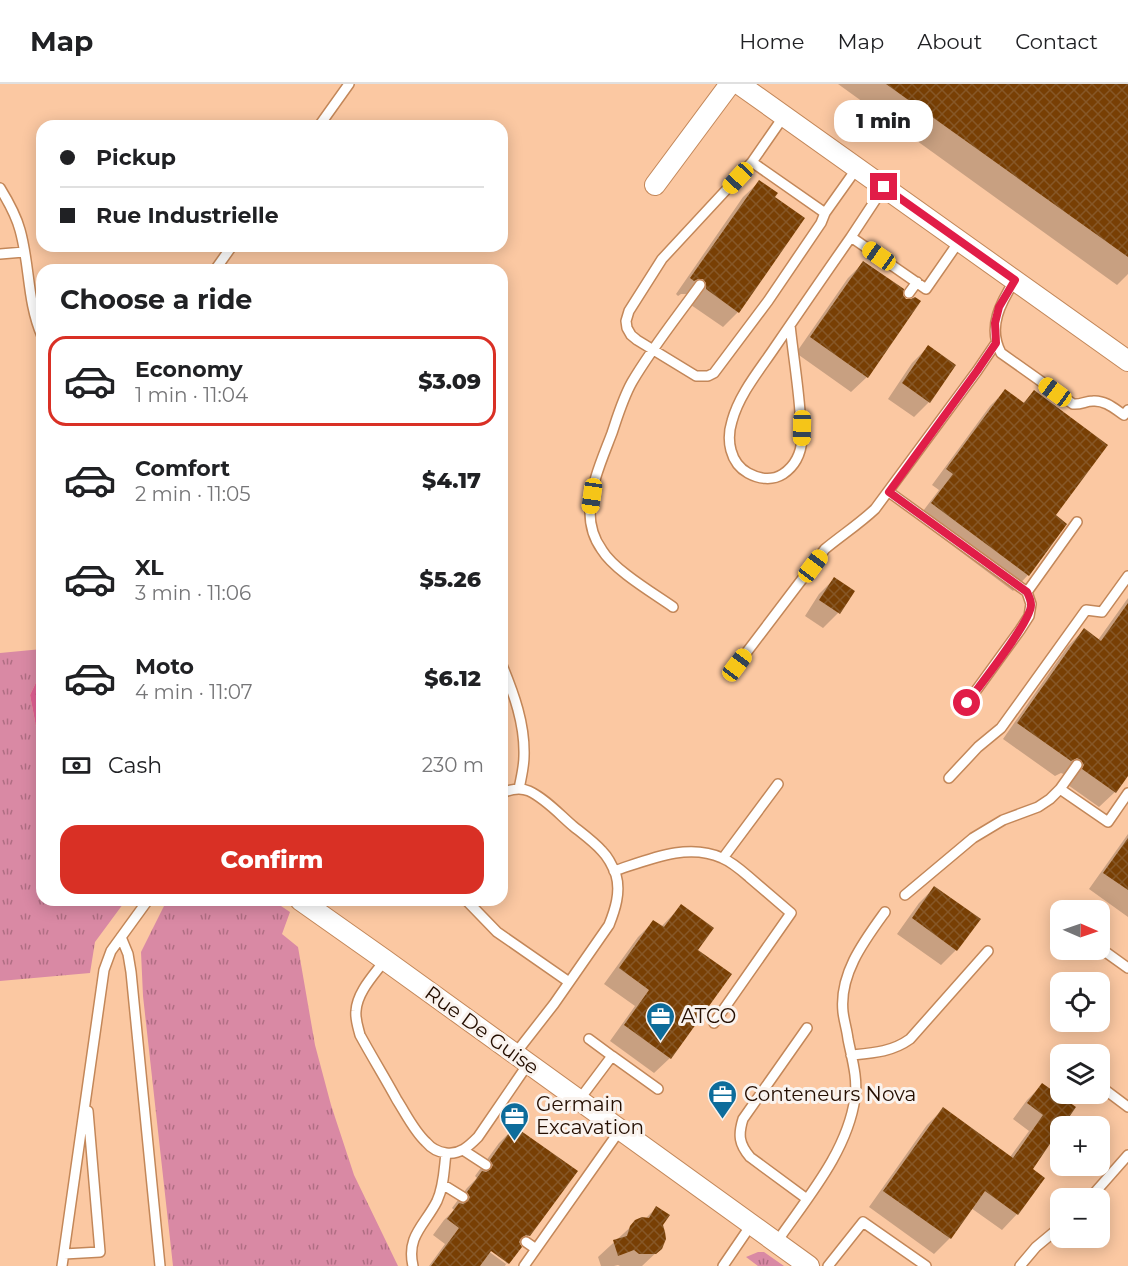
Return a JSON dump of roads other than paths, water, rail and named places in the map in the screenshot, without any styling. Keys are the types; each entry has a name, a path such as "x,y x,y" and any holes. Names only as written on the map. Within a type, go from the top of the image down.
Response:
{"street":[{"path":"655,185 730,84"},
{"path":"739,84 1128,361"},
{"name":"Rue De Guise","path":"308,906 809,1266"}],"lane":[{"path":"323,120 349,84"},
{"path":"784,116 752,162 662,259 629,310 626,321 631,335 696,376 708,376 714,373 768,301 856,168"},
{"path":"752,162 825,213"},
{"path":"790,325 800,403 802,440 796,460 790,467 783,474 766,479 749,474 737,464 732,456 731,423 742,396 790,325 851,237 884,187"},
{"path":"0,188 16,217 21,232 32,308 36,319"},
{"path":"851,237 926,289 960,240"},
{"path":"0,254 24,252"},
{"path":"1015,280 999,307 995,323 996,343 1001,353 1073,404 1079,405 1096,400 1105,402 1124,416 1128,410"},
{"path":"909,293 917,282"},
{"path":"673,606 621,570 608,558 598,544 591,522 590,509 598,470 623,399 652,350 700,285"},
{"path":"737,665 825,549 858,525 889,492 996,343"},
{"path":"889,492 1027,592 1031,604 1029,615 967,703"},
{"path":"1027,592 1077,522"},
{"path":"949,778 978,747 1001,728 1086,610 1102,612 1128,576"},
{"path":"508,680 517,703 524,736 524,758 519,789"},
{"path":"905,895 973,838 1003,820 1038,807 1050,799 1077,765"},
{"path":"723,858 778,784"},
{"path":"1060,789 1108,822 1128,793"},
{"path":"385,960 359,997 356,1015 360,1035 422,1138 436,1151 455,1153 463,1150 478,1137 569,982 609,925 617,899 618,885 614,871 602,851 529,791 508,790"},
{"path":"614,871 659,856 699,852 723,858 791,913 714,1023"},
{"path":"62,1266 104,970 111,951 144,906"},
{"path":"472,906 496,932 569,982"},
{"path":"776,1242 807,1199 837,1150 851,1117 855,1096 855,1078 843,1011 844,989 861,945 885,912"},
{"path":"121,937 128,954 131,972 160,1266"},
{"path":"851,1055 889,1050 910,1039 988,951"},
{"path":"1110,955 1128,968"},
{"path":"807,1028 743,1119 740,1140 743,1149 750,1157 807,1199"},
{"path":"589,1039 658,1089"},
{"path":"579,1100 612,1056"},
{"path":"64,1254 100,1252 87,1093"},
{"path":"1110,1094 1128,1107"},
{"path":"524,1266 620,1130"},
{"path":"463,1150 486,1165"},
{"path":"413,1266 411,1257 413,1240 438,1200 446,1153"},
{"path":"1099,1188 1128,1155"},
{"path":"442,1184 463,1197"},
{"path":"553,1205 563,1212"},
{"path":"828,1266 862,1222 926,1266"},
{"path":"723,1266 751,1225"},
{"path":"1020,1266 1036,1247 1050,1235"},
{"path":"526,1242 536,1249"}],"place":[{"name":"ATCO","path":"660,1042"},
{"name":"Conteneurs Nova","path":"723,1120"},
{"name":"Germain Excavation","path":"515,1142"}]}
